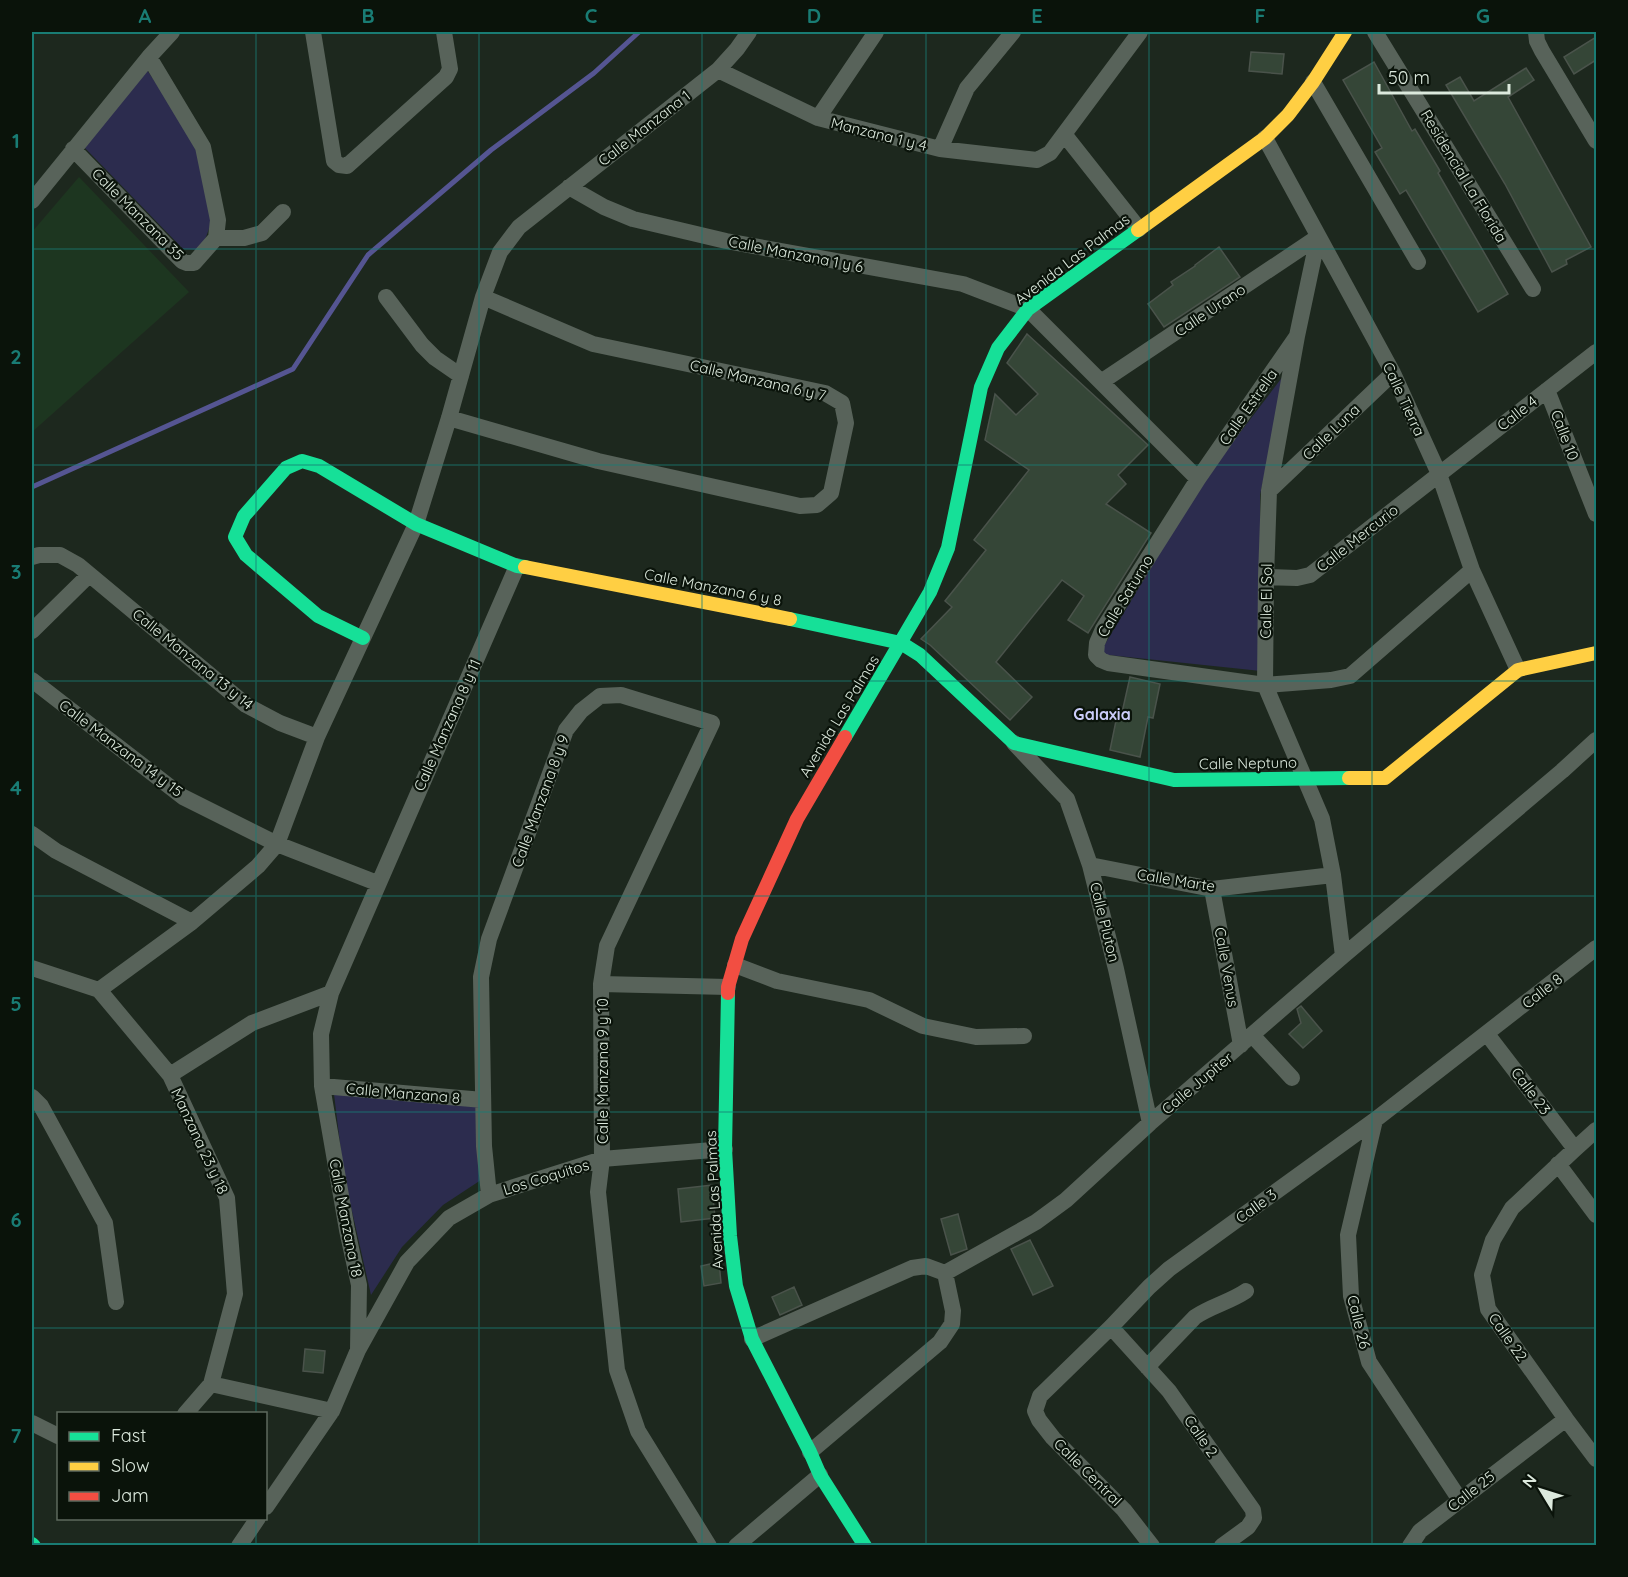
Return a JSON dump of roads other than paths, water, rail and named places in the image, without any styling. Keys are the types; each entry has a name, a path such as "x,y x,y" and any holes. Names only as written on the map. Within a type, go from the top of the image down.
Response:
{"street":[{"path":"32,201 172,32"},
{"path":"313,32 334,161 339,165 347,166 448,75 450,69 444,32"},
{"name":"Calle Manzana 1","path":"277,844 317,737 416,524 483,297 500,252 519,227 718,70 737,50 749,32"},
{"path":"818,118 876,32"},
{"path":"940,149 967,88 1013,32"},
{"path":"1139,229 1064,134 1140,32"},
{"name":"Avenida Las Palmas","path":"865,1545 820,1475 752,1339 736,1286 730,1236 725,1149 728,987 742,939 797,819 930,592 948,548 981,387 998,348 1028,309 1266,138 1288,116 1345,32"},
{"name":"Residencial La Florida","path":"1375,32 1533,289"},
{"path":"1536,32 1542,51 1596,141"},
{"path":"149,57 203,147 218,220 216,238 244,237 262,233 283,212"},
{"name":"Manzana 1 y 4","path":"718,70 818,118 940,149 1037,160 1050,153 1064,134"},
{"path":"1312,82 1418,262"},
{"name":"Calle Tierra","path":"1266,138 1393,373 1438,474 1472,570 1518,670"},
{"name":"Calle Manzana 35","path":"74,149 182,261 194,263 216,238"},
{"name":"Calle Manzana 1 y 6","path":"569,187 604,207 633,219 726,241 963,284 1028,309"},
{"name":"Calle El Sol","path":"1318,237 1297,336 1269,491 1265,685 1322,819 1334,875 1344,956"},
{"name":"Calle Urano","path":"1101,382 1318,237"},
{"path":"386,297 422,345 435,358 461,376"},
{"name":"Calle Manzana 6 y 7","path":"449,418 598,461 800,507 817,505 831,494 846,423 842,403 825,393 593,344 483,297"},
{"path":"1028,309 1198,479"},
{"name":"Calle Estrella","path":"1198,479 1297,336"},
{"name":"Calle 4","path":"1438,474 1596,352"},
{"name":"Calle Luna","path":"1269,491 1393,373"},
{"name":"Calle 10","path":"1547,390 1596,514"},
{"name":"Calle Manzana 6 y 8","path":"363,638 318,616 246,555 235,537 244,516 286,468 302,461 319,466 416,524 517,566 772,615 902,643"},
{"name":"Calle Mercurio","path":"1266,577 1297,578 1310,575 1438,474"},
{"name":"Calle Saturno","path":"1198,479 1103,629 1097,643 1096,655 1101,660 1108,663 1265,685 1331,680 1350,676 1472,570"},
{"name":"Calle Manzana 13 y 14","path":"32,557 60,555 84,570 246,705 280,723 317,737"},
{"name":"Calle Manzana 8 y 11","path":"331,993 517,566"},
{"path":"32,631 84,570"},
{"path":"902,643 920,655 1014,743"},
{"name":"Calle Neptuno","path":"1014,743 1174,780 1385,778 1518,670 1596,653"},
{"name":"Calle Manzana 14 y 15","path":"32,680 183,797 277,844 378,884"},
{"name":"Calle Manzana 8 y 9","path":"483,1100 482,976 489,939 567,730 581,711 600,696 621,695 712,723 607,946 601,984"},
{"name":"Calle Jupiter","path":"945,1273 1036,1222 1066,1200 1150,1123 1596,740"},
{"name":"Calle Pluton","path":"1014,743 1067,799 1090,865 1150,1123"},
{"path":"32,834 56,851 192,922"},
{"path":"32,968 99,990 192,922 258,866 277,844"},
{"name":"Calle Marte","path":"1090,865 1212,889 1334,875"},
{"name":"Calle Venus","path":"1212,889 1246,1040"},
{"name":"Calle 8","path":"1487,1034 1596,948"},
{"path":"735,965 777,981 869,1000 923,1026 976,1037 1024,1036"},
{"path":"601,984 728,987"},
{"name":"Calle Manzana 9 y 10","path":"601,984 602,1159 598,1192 617,1370 638,1431 709,1545"},
{"name":"Manzana 23 y 18","path":"99,990 170,1075 227,1198 235,1294 211,1384"},
{"path":"170,1075 252,1023 331,993"},
{"name":"Calle Manzana 18","path":"331,993 321,1034 322,1086 358,1285 358,1350"},
{"name":"Calle 3","path":"1040,1396 1169,1269 1374,1120 1487,1034"},
{"name":"Calle 23","path":"1487,1034 1575,1149"},
{"path":"1246,1040 1292,1078"},
{"name":"Calle Manzana 8","path":"322,1086 483,1100"},
{"path":"32,1097 41,1106 105,1222 116,1302"},
{"path":"483,1100 484,1146 489,1195"},
{"name":"Calle 26","path":"1374,1120 1348,1235 1351,1296 1369,1362 1460,1500"},
{"name":"Calle 22","path":"1596,1130 1512,1208 1493,1240 1482,1275 1488,1309 1596,1459"},
{"name":"Los Coquitos","path":"267,1506 332,1411 358,1350 407,1262 449,1218 489,1195 602,1159 725,1149"},
{"path":"1558,1164 1596,1215"},
{"path":"752,1339 912,1268 926,1266 945,1273 953,1311 952,1324 940,1342 810,1452"},
{"path":"1147,1367 1204,1310 1235,1298 1246,1291"},
{"name":"Calle 2","path":"1111,1327 1169,1391 1253,1510 1254,1518 1248,1527 1222,1545"},
{"path":"186,1412 211,1384 332,1411"},
{"name":"Calle Central","path":"1040,1396 1035,1411 1039,1420 1053,1438 1124,1509 1152,1545"},
{"name":"Calle 25","path":"1410,1545 1420,1531 1566,1419"},
{"path":"32,1423 57,1436"},
{"path":"736,1545 820,1475"},
{"path":"239,1545 257,1520"}],"waterway":[{"path":"32,487 293,369 368,255 491,150 594,73 639,32"}],"district":[{"name":"Galaxia","path":"1102,714"}]}
